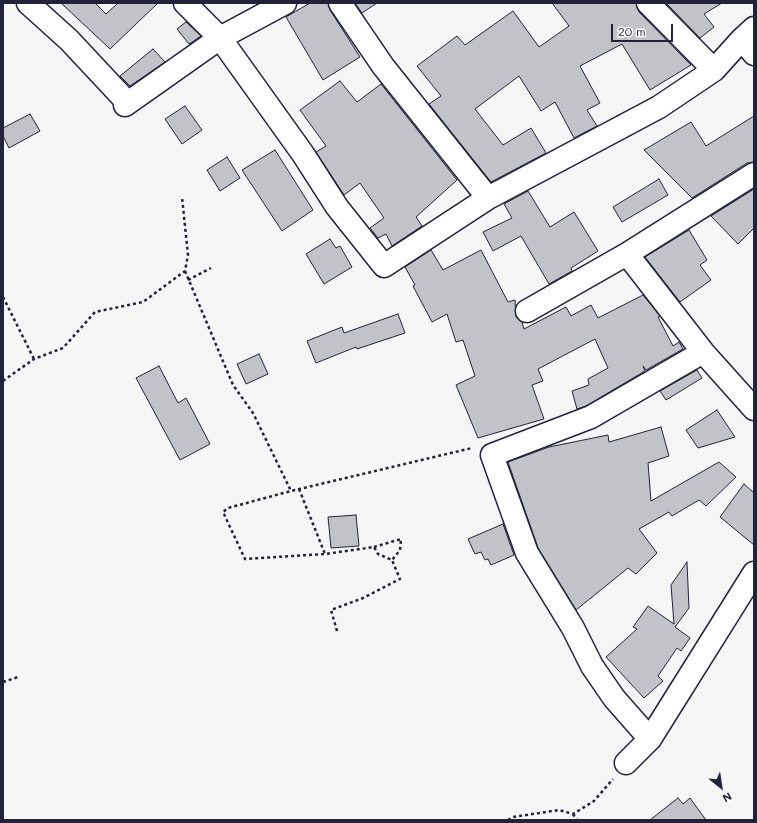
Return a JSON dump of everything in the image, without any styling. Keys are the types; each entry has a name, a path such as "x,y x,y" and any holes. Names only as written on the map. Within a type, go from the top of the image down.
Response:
{"street":[{"path":"28,3 70,40 126,104 220,38 285,3"},
{"path":"185,3 220,38 338,207 384,266 488,198 659,107 714,70 750,40"},
{"path":"340,3 383,66 488,198"},
{"path":"648,3 714,70"},
{"path":"527,312 627,254 754,174"},
{"path":"627,254 703,352 754,409"},
{"path":"650,739 614,698 592,666 573,628 527,553 492,455 590,417 703,352"},
{"path":"626,763 650,739 754,573"}],"path":[{"path":"182,197 188,255 185,271 188,280 232,385 253,413 291,491"},
{"path":"188,280 211,268"},
{"path":"3,381 34,359 63,348 95,312 143,302 185,271"},
{"path":"3,297 34,359"},
{"path":"392,560 400,550 401,539 374,547 325,554 245,559 223,512 228,508 291,491 472,448 492,455"},
{"path":"299,489 325,554"},
{"path":"337,631 331,610 363,598 400,580 392,560 378,554 374,547"},
{"path":"3,682 18,677"},
{"path":"573,814 594,801 626,763"},
{"path":"508,820 513,817 559,810 573,814 577,820"}],"building":[{"path":"61,3 95,3 106,14 118,3 158,3 110,49"},
{"path":"310,3 328,3 330,10 360,57 323,80 286,17"},
{"path":"355,3 377,3 362,13"},
{"path":"552,3 636,3 639,12 691,65 650,90 622,44 580,66 600,103 587,110 597,126 574,138 555,102 541,111 519,76 475,109 503,145 531,128 546,153 491,182 429,104 441,96 417,66 457,36 465,45 513,11 539,47 569,26"},
{"path":"666,3 722,3 704,14 714,27 700,38"},
{"path":"186,22 201,36 189,44 177,29"},
{"path":"153,49 165,62 130,86 120,76"},
{"path":"340,81 357,102 381,84 457,180 416,217 422,226 392,246 386,234 378,238 370,228 384,218 360,183 344,195 316,152 326,146 300,110"},
{"path":"185,106 202,130 182,144 165,119"},
{"path":"30,114 40,131 9,148 3,136 3,128"},
{"path":"754,116 754,162 747,163 692,198 644,150 691,122 706,146"},
{"path":"275,150 313,210 282,231 242,170"},
{"path":"227,157 240,178 220,191 207,170"},
{"path":"659,179 668,195 622,222 613,207"},
{"path":"754,189 754,228 738,244 711,216"},
{"path":"528,191 550,227 574,212 598,251 571,268 572,271 549,284 521,236 493,251 483,232 512,218 504,204"},
{"path":"689,230 707,260 700,265 711,280 680,302 645,257"},
{"path":"330,239 336,248 340,246 352,267 324,284 306,254"},
{"path":"431,250 443,270 481,250 508,302 515,300 516,317 522,322 524,329 566,307 571,316 591,305 598,318 643,295 660,316 658,317 673,346 679,342 683,349 646,370 643,366 645,371 586,406 577,409 572,391 589,385 588,379 608,368 595,339 538,369 543,381 532,385 544,419 478,438 456,385 475,376 463,340 456,342 447,314 432,322 405,267"},
{"path":"398,314 405,333 357,349 356,347 316,363 307,341 342,327 344,333"},
{"path":"259,354 268,374 246,384 237,364"},
{"path":"159,366 178,403 186,398 210,444 180,460 136,378"},
{"path":"697,370 702,378 666,400 660,391"},
{"path":"717,410 735,437 698,448 686,430"},
{"path":"661,427 669,456 648,463 651,501 719,462 736,477 706,506 699,500 672,516 669,512 639,529 657,553 636,574 628,568 576,610 538,548 508,462 549,447 608,435 609,442"},
{"path":"744,484 754,493 754,545 720,517"},
{"path":"356,515 359,546 331,548 328,517"},
{"path":"503,524 514,555 491,565 488,559 485,560 481,552 475,554 468,539"},
{"path":"687,562 689,608 675,627 690,638 681,651 677,648 658,676 663,681 644,698 606,657 637,629 633,627 648,606 674,624 671,585"},
{"path":"678,798 683,804 690,798 706,820 650,820"}]}
